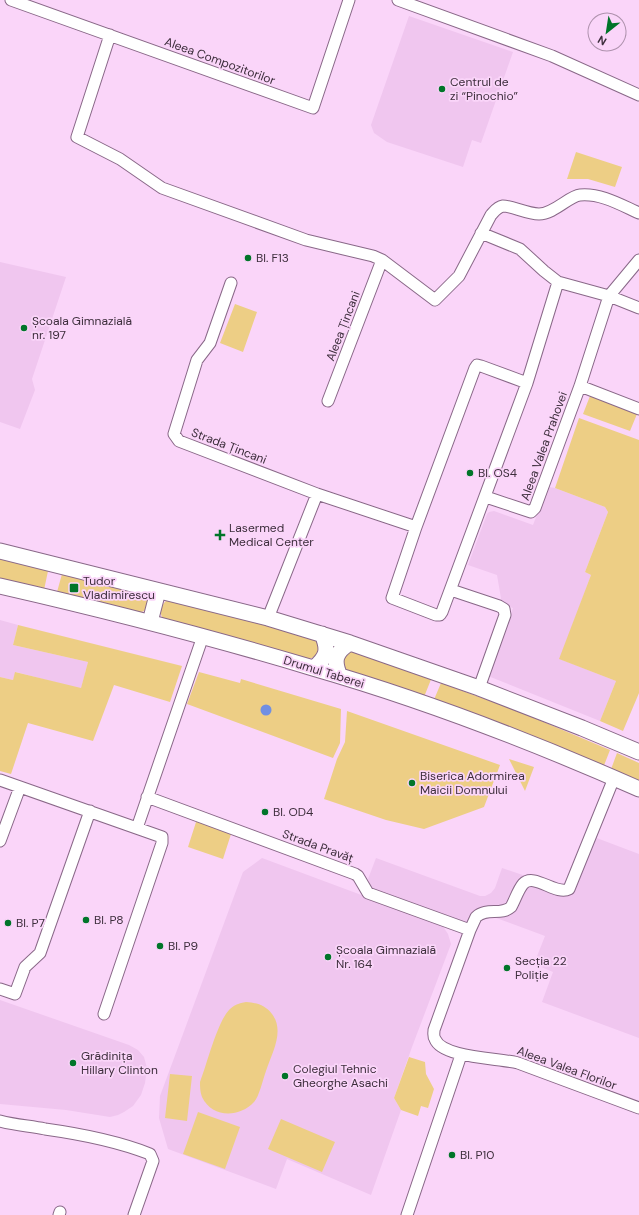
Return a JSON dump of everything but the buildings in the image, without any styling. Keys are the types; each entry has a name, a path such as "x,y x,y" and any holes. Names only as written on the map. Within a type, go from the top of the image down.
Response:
{"main road":[{"path":"0,551 268,618 322,634 478,688 582,728 639,752"},
{"name":"Drumul Taberei","path":"0,586 203,636 340,676 485,726 639,789"},
{"path":"150,622 158,591"},
{"path":"314,668 324,658 326,653 322,634"},
{"path":"340,676 337,668 337,656 340,651 350,643"}],"street":[{"name":"Aleea Compozitorilor","path":"11,0 312,108 349,0"},
{"path":"399,0 552,56 639,95"},
{"path":"110,35 77,137 120,159 162,188 306,240 373,256 382,260 435,300 459,276 491,215 496,209 502,206 534,214 541,214 548,212 579,195 597,196 639,213"},
{"path":"481,233 520,249 558,282 608,296 639,308"},
{"name":"Aleea Țincani","path":"328,401 382,260"},
{"name":"Aleea Valea Prahovei","path":"486,497 531,512 535,508 580,386 608,296 639,260"},
{"path":"527,384 481,366 477,365 475,368 416,527 392,598 436,615 440,615 442,612 527,384 558,282"},
{"name":"Strada Țincani","path":"231,283 210,343 197,360 174,434 179,441 317,494 416,527"},
{"path":"580,386 639,409"},
{"path":"268,618 317,494"},
{"path":"451,590 504,609 505,615 478,688"},
{"path":"137,828 203,636"},
{"name":"Aleea Valea Florilor","path":"614,778 568,889 563,891 532,880 522,885 509,909 504,912 489,911 481,914 474,920 434,1030 434,1036 439,1045 461,1055 512,1062 639,1108"},
{"path":"0,780 160,836 163,840 104,1014"},
{"path":"0,841 20,787"},
{"name":"Strada Pravăț","path":"147,797 355,874 358,876 368,893 470,930"},
{"path":"0,989 15,994 25,967 40,953 90,811"},
{"path":"407,1215 461,1055"},
{"path":"0,1121 103,1140 132,1147 150,1154 153,1161 134,1215"}],"shaded area":[{"name":"Centrul de zi “Pinochio”","path":"409,16 513,52 481,143 472,140 463,167 387,142 374,133 371,125"},
{"path":"576,152 622,167 615,187 588,179 567,179"},
{"name":"Școala Gimnazială nr. 197","path":"0,262 66,277 32,379 35,390 20,429 0,422"},
{"path":"235,304 257,312 243,352 220,343"},
{"path":"590,396 637,414 630,431 583,414"},
{"path":"579,418 639,440 639,693 623,731 600,721 616,681 559,659 591,575 585,572 608,512 605,507 555,488"},
{"path":"549,487 605,507 608,512 585,572 591,575 560,659 616,681 600,721 488,676 513,608 502,604 497,575 468,565 489,512 494,511 533,525 546,491"},
{"path":"0,559 48,571 44,590 0,579"},
{"path":"62,574 143,594 147,600 148,606 144,611 139,613 57,592"},
{"path":"167,600 173,600 315,638 320,645 318,656 308,659 163,619 161,609"},
{"path":"0,620 18,625 13,645 88,662 81,689 16,672 13,680 0,677"},
{"path":"18,625 182,666 170,702 114,685 93,741 28,723 11,774 0,771 0,677 13,680 15,672 81,688 88,662 13,645"},
{"path":"350,651 356,651 432,677 424,697 347,671 343,668 342,659"},
{"path":"199,672 240,683 241,679 341,709 340,743 333,758 187,704"},
{"path":"441,683 520,712 610,750 603,768 433,702"},
{"path":"347,711 500,765 484,807 424,829 386,820 324,799 337,759 345,742"},
{"path":"617,753 639,763 639,784 610,772"},
{"path":"509,759 534,767 525,791"},
{"path":"197,819 232,831 223,859 188,847"},
{"path":"586,834 639,854 639,1038 542,1002 553,972 534,964 545,936 488,915 481,918 477,928 372,890 368,879 376,858 480,896 485,896 491,893 495,888 502,868 561,888 565,888"},
{"path":"262,858 442,925 448,934 451,944 394,1098 401,1110 371,1195 287,1159 276,1189 168,1149 159,1118 160,1096 243,872"},
{"name":"Grădinița Hillary Clinton","path":"0,1000 129,1045 138,1050 144,1057 147,1068 145,1083 141,1095 133,1106 118,1115 110,1117 66,1110 0,1104"},
{"path":"246,1002 254,1003 267,1008 272,1014 276,1021 277,1028 276,1042 256,1100 241,1111 234,1113 219,1112 206,1104 200,1091 200,1082 220,1024 229,1010"},
{"path":"409,1057 425,1062 426,1074 434,1089 428,1108 421,1106 418,1116 401,1110 394,1098"},
{"path":"170,1074 192,1076 187,1121 165,1118"},
{"path":"198,1112 240,1127 225,1169 183,1154"},
{"path":"281,1119 335,1142 322,1172 268,1149"}],"water":[{"path":"264,705 268,705 270,706 270,714 264,715 261,712 261,708"}],"place":[{"name":"Centrul de zi “Pinochio”","path":"442,89"},
{"name":"Bl. F13","path":"248,258"},
{"name":"Școala Gimnazială nr. 197","path":"24,328"},
{"name":"Bl. OS4","path":"470,473"},
{"name":"Lasermed Medical Center","path":"220,535"},
{"name":"Tudor Vladimirescu","path":"74,588"},
{"name":"Biserica Adormirea Maicii Domnului","path":"412,783"},
{"name":"Bl. OD4","path":"265,812"},
{"name":"Bl. P8","path":"86,920"},
{"name":"Bl. P7","path":"8,923"},
{"name":"Bl. P9","path":"160,946"},
{"name":"Școala Gimnazială Nr. 164","path":"328,957"},
{"name":"Secția 22 Poliție","path":"507,968"},
{"name":"Grădinița Hillary Clinton","path":"73,1063"},
{"name":"Colegiul Tehnic Gheorghe Asachi","path":"285,1076"},
{"name":"Bl. P10","path":"452,1155"}]}
